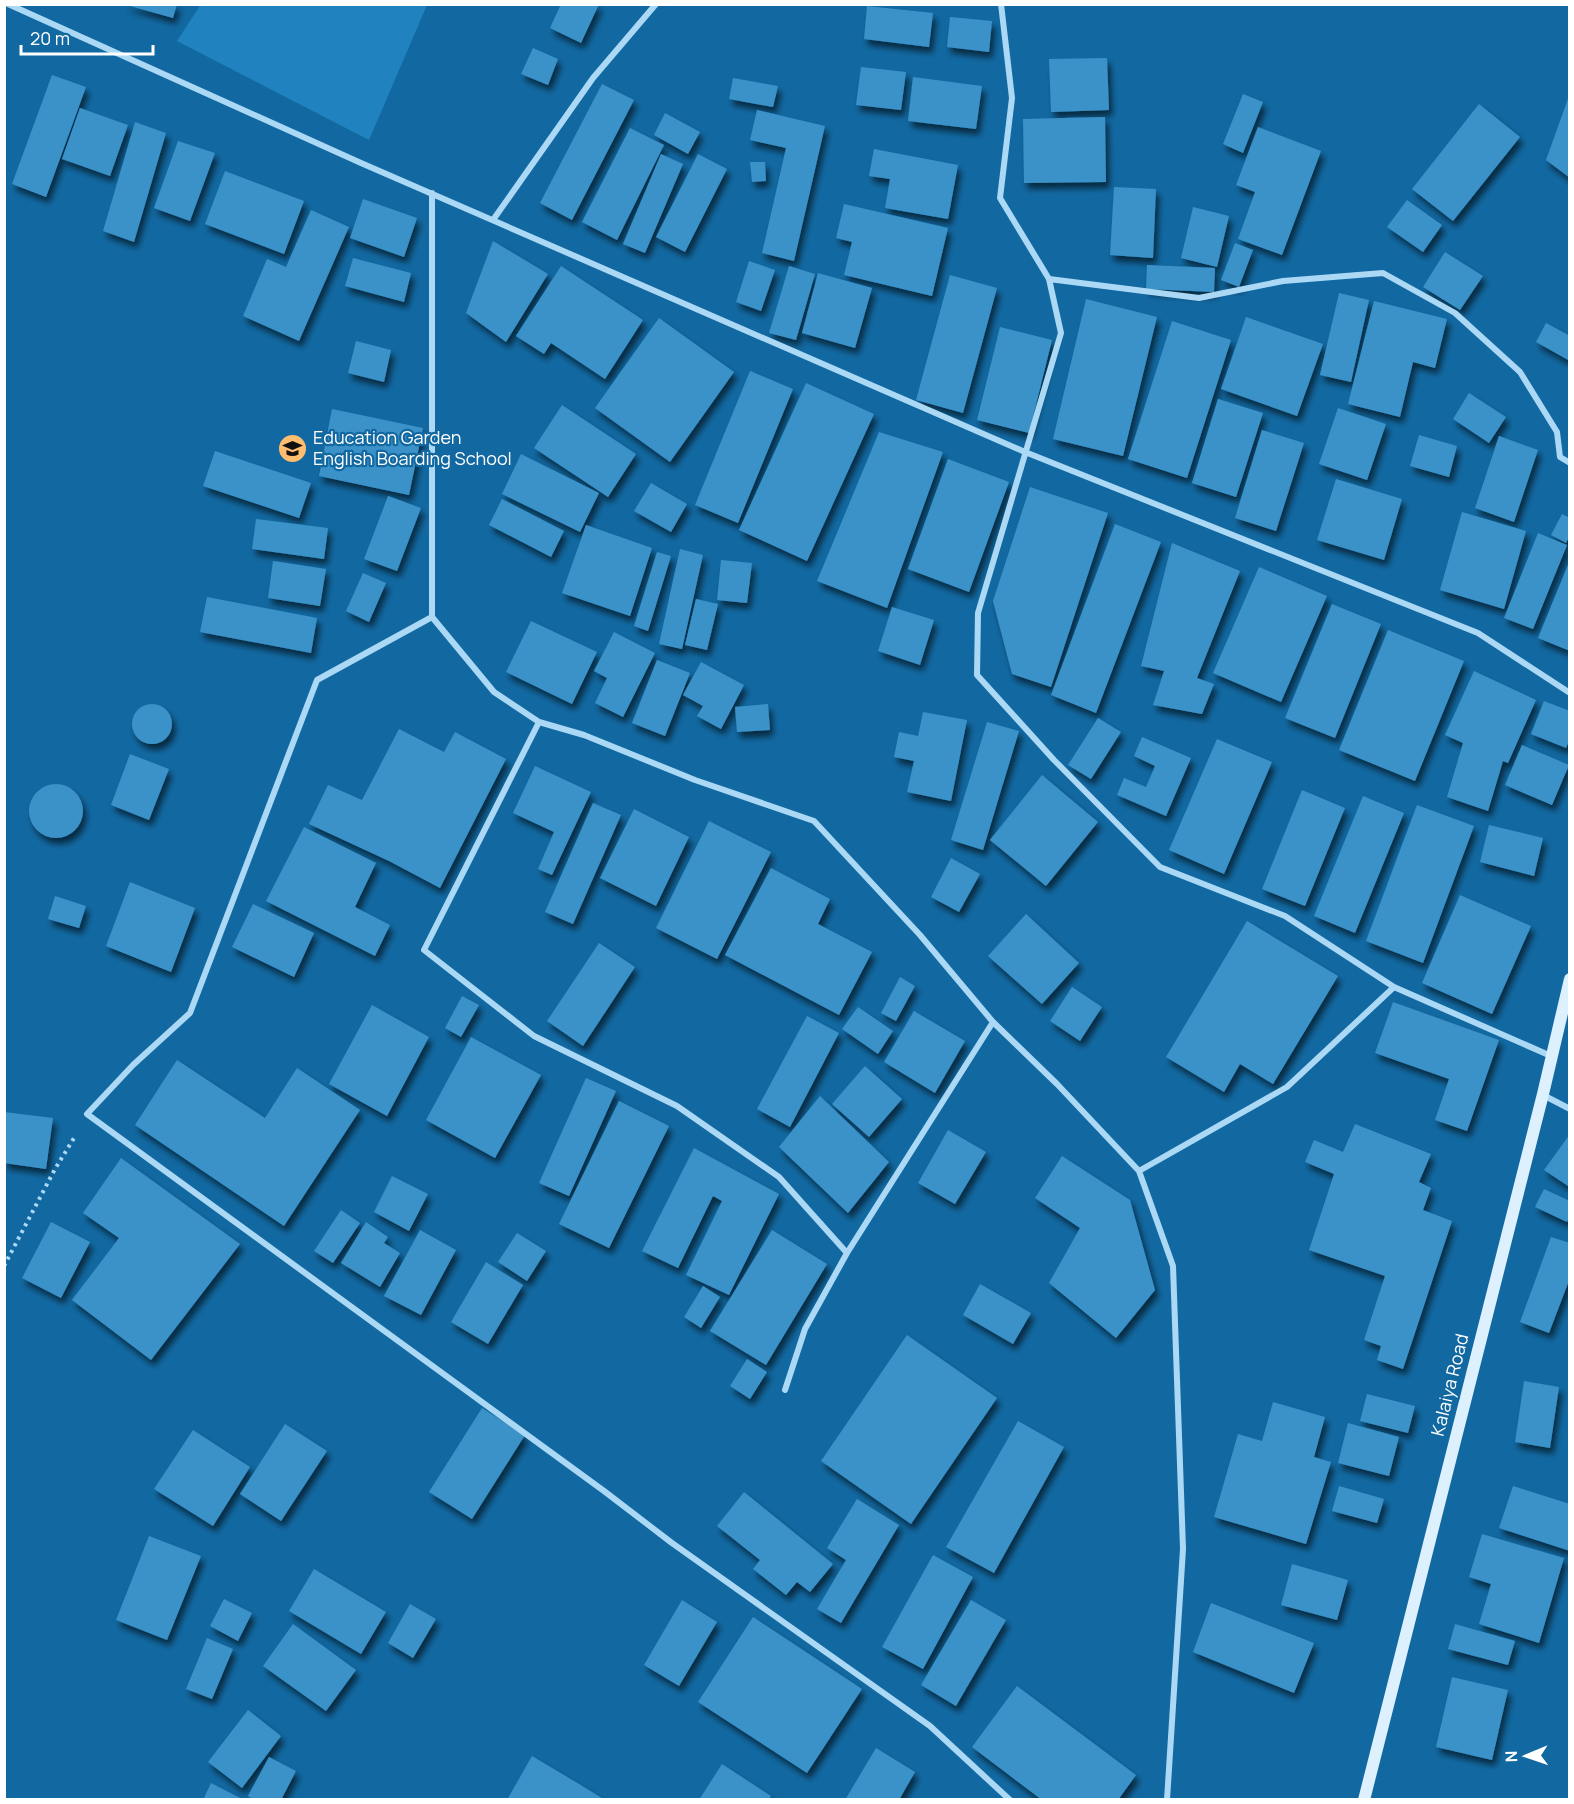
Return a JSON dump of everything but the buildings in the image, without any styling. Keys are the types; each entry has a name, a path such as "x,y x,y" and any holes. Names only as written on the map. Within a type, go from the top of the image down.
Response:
{"main road":[{"name":"Kalaiya Road","path":"1364,1800 1543,1094 1569,979"}],"street":[{"path":"8,4 432,194 1025,452 1478,633 1569,693"},
{"path":"493,220 593,78 656,4"},
{"path":"1001,4 1012,98 1000,198 1049,279 1061,333 978,613 977,675 1054,760 1160,867 1285,916 1394,987 1551,1056"},
{"path":"432,194 432,617 494,692 538,722 584,735 695,780 814,820 920,935 993,1022 1057,1084 1140,1171 1173,1266 1183,1549 1167,1800"},
{"path":"1049,279 1199,298 1283,281 1383,273 1455,313 1520,372 1557,432 1560,457 1569,463"},
{"path":"432,617 317,680 190,1013 133,1065 87,1114 672,1543 930,1726 1010,1800"},
{"path":"538,722 424,950 534,1035 677,1106 779,1177 847,1253"},
{"path":"1140,1171 1287,1087 1394,987"},
{"path":"785,1390 805,1329 847,1253 993,1022"},
{"path":"1543,1094 1569,1109"}],"path":[{"path":"4,1266 87,1114"}],"shaded area":[{"path":"201,4 427,5 369,140 177,41"}],"place":[{"name":"Education Garden English Boarding School","path":"292,448"}]}
